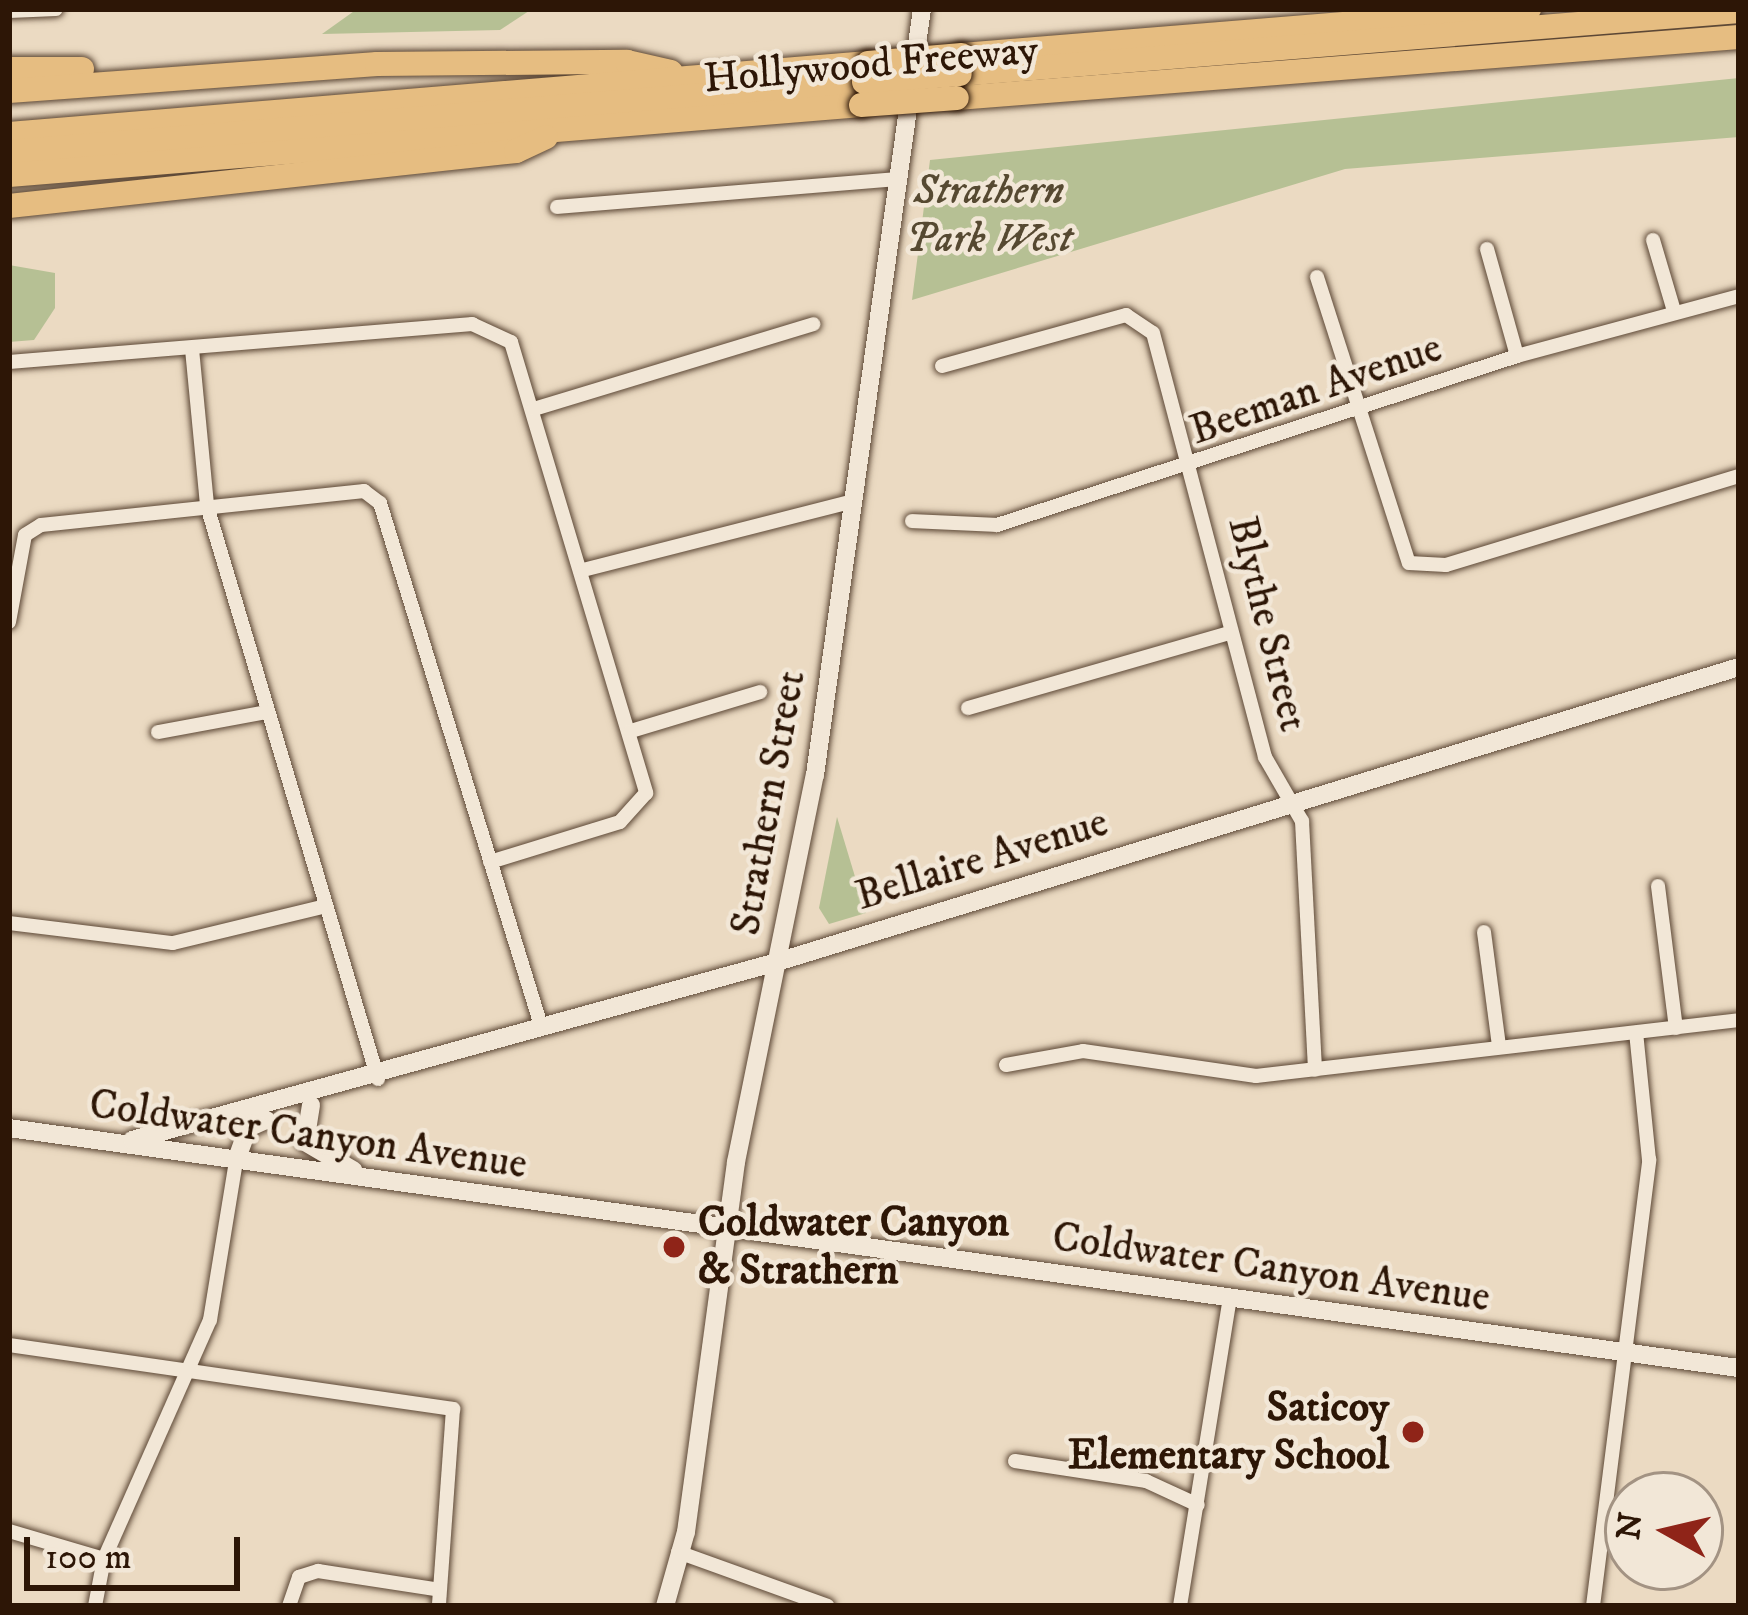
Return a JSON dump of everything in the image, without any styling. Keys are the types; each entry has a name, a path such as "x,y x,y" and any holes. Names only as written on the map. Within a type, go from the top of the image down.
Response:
{"highway":[{"name":"Hollywood Freeway","path":"9,175 565,129 864,86 1529,9"},
{"path":"959,78 1739,11"},
{"name":"Hollywood Freeway","path":"9,134 697,77 864,86 959,78 1295,70 1739,37"},
{"path":"9,69 627,62 697,77"},
{"path":"9,91 253,69"},
{"path":"9,152 864,86"},
{"path":"9,164 864,86"},
{"path":"9,206 516,151 565,129"}],"street":[{"path":"9,11 56,9"},
{"name":"Strathern Street","path":"665,1606 678,1552 725,1228 777,962 854,501 922,9"},
{"path":"557,207 897,179"},
{"path":"1653,240 1674,311"},
{"path":"1487,249 1517,356"},
{"path":"1317,277 1408,563 1446,565 1739,476"},
{"name":"Beeman Avenue","path":"912,521 998,525 1194,468 1517,356 1739,296"},
{"name":"Blythe Street","path":"942,366 1126,315 1153,333 1233,608 1229,633 1265,757 1291,800 1309,868 1305,983 1315,1070"},
{"path":"534,409 813,324"},
{"path":"9,362 487,326 518,353 646,793 634,815 490,862"},
{"path":"191,349 207,506 378,1079 248,1128 236,1161"},
{"path":"9,622 19,554 41,525 346,489 380,503 542,1029"},
{"path":"583,570 854,501"},
{"path":"968,708 1229,633"},
{"name":"Bellaire Avenue","path":"116,1143 245,1116 777,962 1291,800 1739,667"},
{"path":"631,730 760,692"},
{"path":"158,732 267,712"},
{"path":"1658,886 1676,1028"},
{"path":"9,922 173,944 326,906"},
{"path":"1484,932 1498,1046"},
{"path":"1006,1065 1083,1052 1256,1076 1739,1020"},
{"path":"1598,1605 1648,1160 1636,1033"},
{"path":"311,1105 302,1132 314,1154 376,1180"},
{"path":"95,1606 104,1559 217,1296 245,1116"},
{"name":"Coldwater Canyon Avenue","path":"9,1128 1739,1369"},
{"path":"1180,1606 1230,1298"},
{"path":"9,1345 453,1409 434,1588 440,1606"},
{"path":"1015,1460 1146,1480 1198,1504"},
{"path":"9,1531 104,1559"},
{"path":"678,1552 827,1606"},
{"path":"289,1606 299,1577 434,1588"}],"green space":[{"path":"357,9 532,9 500,30 322,34"},
{"name":"Strathern Park West","path":"1739,78 1739,137 1345,169 912,300 930,160"},
{"path":"9,265 55,273 55,308 34,340 9,342"},
{"path":"837,817 866,913 829,924 819,908"}],"place":[{"name":"Coldwater Canyon & Strathern","path":"674,1247"},
{"name":"Saticoy Elementary School","path":"1413,1432"}]}
